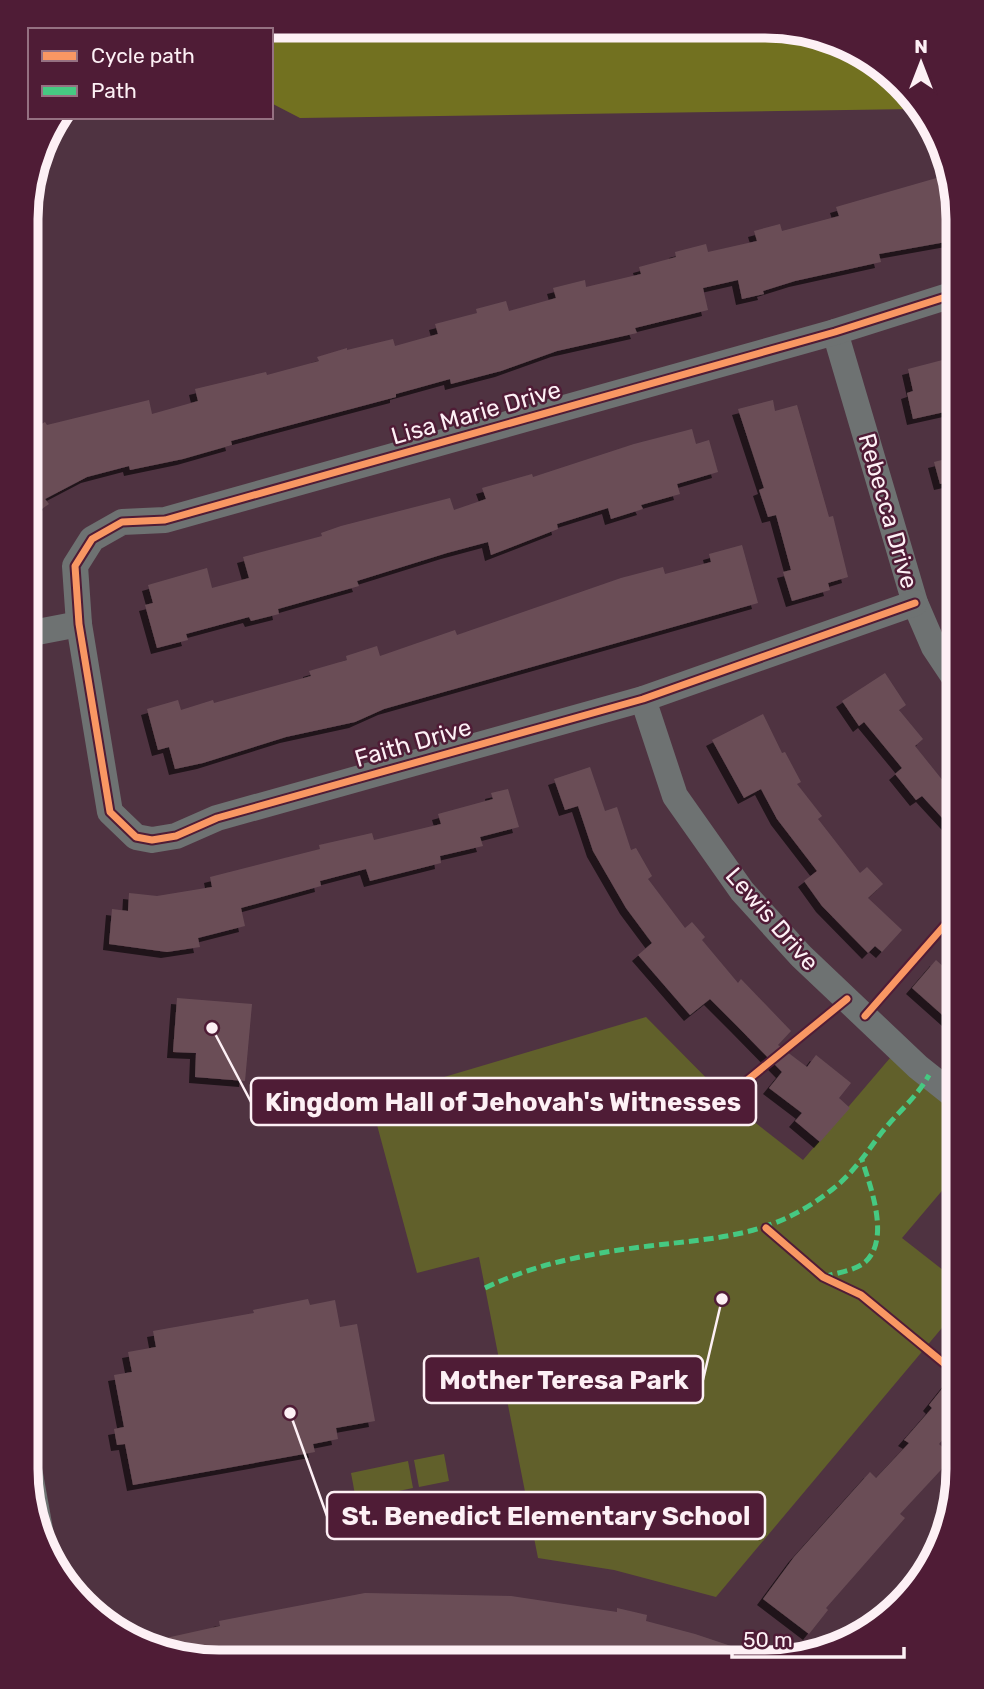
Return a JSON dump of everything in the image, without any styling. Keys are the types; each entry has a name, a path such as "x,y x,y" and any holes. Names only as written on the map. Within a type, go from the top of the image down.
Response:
{"street":[{"name":"Lisa Marie Drive","path":"79,624 75,566 92,539 122,522 165,520 835,332 946,297"},
{"name":"Rebecca Drive","path":"835,332 915,603 934,647 946,664"},
{"name":"Faith Drive","path":"79,624 110,812 136,837 152,840 176,836 217,818 643,699 915,603"},
{"path":"38,632 79,624"},
{"name":"Lewis Drive","path":"643,699 675,796 743,891 801,956 918,1067 945,1089"}],"shaded area":[{"path":"273,39 788,40 834,52 855,63 886,86 886,98 898,98 908,109 300,118 273,104"},
{"path":"646,1017 735,1107 803,1160 890,1058 945,1103 945,1187 902,1238 945,1272 945,1324 716,1597 614,1570 538,1558 479,1257 417,1273 370,1099"},
{"path":"444,1454 449,1481 419,1487 414,1460"},
{"path":"408,1461 413,1488 356,1500 351,1473"}],"building":[{"path":"940,177 945,208 946,242 879,254 881,262 795,281 763,291 764,294 742,299 738,280 703,288 708,310 635,328 637,333 557,351 501,371 451,384 450,379 396,394 396,397 231,441 232,445 183,459 130,470 129,466 87,477 45,499 49,504 38,512 38,426 45,422 47,425 149,400 152,414 198,401 195,389 266,372 267,375 319,361 317,357 347,348 393,339 395,346 438,334 435,324 477,313 476,309 506,301 509,311 556,298 553,288 585,280 586,287 641,274 639,267 676,257 675,252 706,244 708,252 757,241 754,231 780,224 782,231 839,216 836,207"},
{"path":"946,359 946,412 913,419 907,393 913,391 908,369"},
{"path":"773,400 775,411 797,405 829,517 833,516 848,577 828,583 830,590 792,601 783,572 791,570 776,515 768,517 759,490 764,488 738,409"},
{"path":"692,429 696,444 709,440 718,472 677,484 680,494 641,505 643,509 611,519 608,508 557,524 558,529 491,555 488,542 447,553 357,581 359,586 278,609 279,614 251,621 249,617 186,634 188,640 157,648 145,605 153,603 148,585 207,568 212,588 249,578 243,557 322,536 321,533 341,526 450,498 454,510 486,499 482,488 532,474 533,477 634,444"},
{"path":"946,459 946,483 940,484 934,462"},
{"path":"742,545 758,603 384,709 355,722 286,737 203,763 175,769 169,747 158,750 147,709 178,700 181,710 213,700 214,703 311,676 309,671 347,660 346,656 377,646 380,656 455,630 457,635 621,578 663,567 665,574 711,562 709,554"},
{"path":"885,673 906,705 899,710 923,739 915,746 946,784 946,821 922,796 916,800 895,774 902,768 864,722 859,726 842,701"},
{"path":"763,714 782,753 785,752 801,782 797,784 822,816 818,819 860,873 867,867 883,884 868,898 902,930 882,952 875,946 868,953 822,906 804,881 817,871 777,819 761,789 744,798 712,740"},
{"path":"590,767 605,811 617,807 631,850 636,848 652,876 648,879 685,928 692,922 705,937 702,940 738,983 741,979 791,1031 778,1045 807,1067 816,1055 851,1083 839,1098 850,1108 820,1142 795,1121 802,1113 769,1088 782,1072 710,999 690,1015 638,955 652,943 626,908 593,851 578,806 565,810 554,779"},
{"path":"508,789 519,827 480,837 483,846 440,856 441,863 370,881 366,869 320,881 321,886 241,908 245,926 198,938 200,947 167,952 109,944 112,909 128,911 129,893 157,896 212,887 210,877 320,849 319,845 372,833 374,840 441,824 438,814 493,799 491,793"},
{"path":"936,960 945,969 945,1018 912,988"},
{"path":"177,998 252,1004 245,1081 195,1077 196,1053 173,1052"},
{"path":"308,1299 310,1305 335,1300 340,1327 357,1324 375,1421 336,1428 338,1439 313,1444 315,1452 133,1485 125,1444 117,1445 114,1429 124,1427 114,1375 132,1372 128,1352 156,1347 153,1331 254,1313 253,1310"},
{"path":"945,1385 945,1437 939,1444 945,1450 945,1466 900,1514 905,1518 826,1608 828,1610 809,1634 763,1599 794,1557 870,1472 876,1478 909,1443 904,1440 932,1408 929,1405"},
{"path":"365,1593 511,1596 617,1612 617,1608 647,1615 646,1621 743,1650 220,1650 196,1649 159,1640 220,1626 219,1621"}],"marked path":[{"path":"485,1288 565,1260 724,1237 768,1226 790,1216 812,1204 847,1176 929,1075"},
{"path":"823,1277 860,1266 872,1253 876,1242 878,1228 874,1199 862,1160"}],"cycle path":[{"path":"915,603 643,699 217,818 176,836 152,840 136,837 110,812 79,624 75,566 92,539 122,522 165,520 835,332 946,297"},
{"path":"865,1016 945,924"},
{"path":"739,1087 847,999"},
{"path":"766,1228 823,1277 861,1295 945,1364"}],"place":[{"name":"Kingdom Hall of Jehovah's Witnesses","path":"212,1028"},
{"name":"Mother Teresa Park","path":"722,1299"},
{"name":"St. Benedict Elementary School","path":"290,1413"}]}
